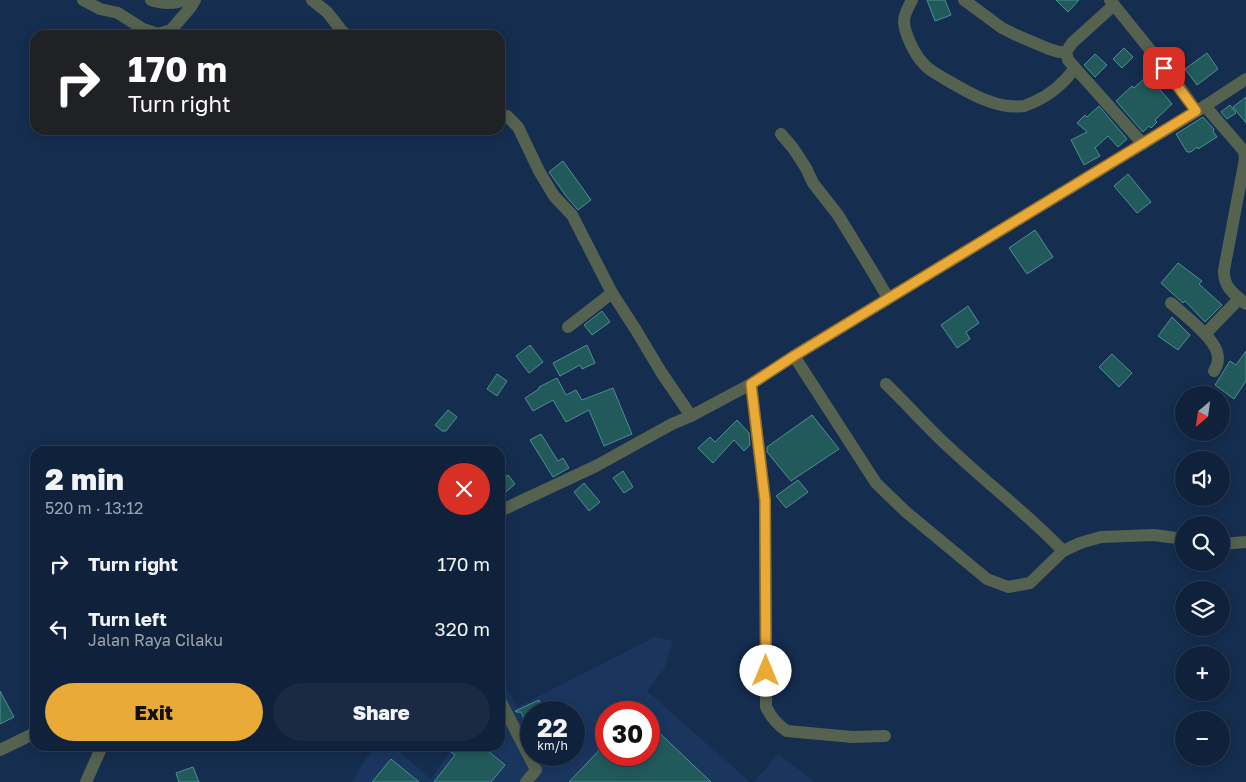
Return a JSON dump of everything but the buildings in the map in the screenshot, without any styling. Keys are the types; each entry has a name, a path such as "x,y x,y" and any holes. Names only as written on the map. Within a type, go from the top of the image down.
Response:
{"street":[{"path":"83,0 100,9 118,13 146,30"},
{"path":"151,0 177,3 184,0"},
{"path":"170,30 195,0"},
{"path":"312,0 327,12 341,30"},
{"path":"912,0 904,21 906,33 916,53 923,63 936,74 964,91 996,103 1026,106 1050,93 1065,81 1075,68"},
{"path":"964,0 1002,28 1049,49 1066,52"},
{"path":"1143,144 1068,60 1066,52 1072,43 1112,2 1176,82 1245,151 1223,278 1234,294 1243,302 1205,334"},
{"path":"505,509 596,466 672,424 751,384 1246,79"},
{"path":"505,116 518,127 539,171 554,196 576,222 612,293 691,416"},
{"path":"781,134 802,161 813,184 838,215 888,298"},
{"path":"568,327 612,293"},
{"path":"1171,303 1211,340 1217,350 1218,359 1218,365 1214,371"},
{"path":"794,356 876,483 906,512 987,579 1008,587 1030,583 1063,551 1080,543 1101,537 1154,535 1175,538"},
{"path":"751,384 765,500 766,707 773,720 786,731 852,737 885,736"},
{"path":"886,384 951,450 1023,512 1063,551"},
{"path":"1230,543 1246,542"},
{"path":"505,710 536,770 526,782"},
{"path":"0,750 30,735"},
{"path":"86,782 100,751"}],"shaded area":[{"path":"655,637 673,641 664,669 647,691 658,701 595,701 595,766 660,766 660,702 750,782 352,782 371,751 399,751 431,779 449,751 505,751 505,684 517,707 520,705 520,766 585,766 585,701 529,701"},
{"path":"778,754 813,780 815,782 754,782"}],"route":[{"path":"766,671 765,500 751,384 1196,111 1164,68"}]}
